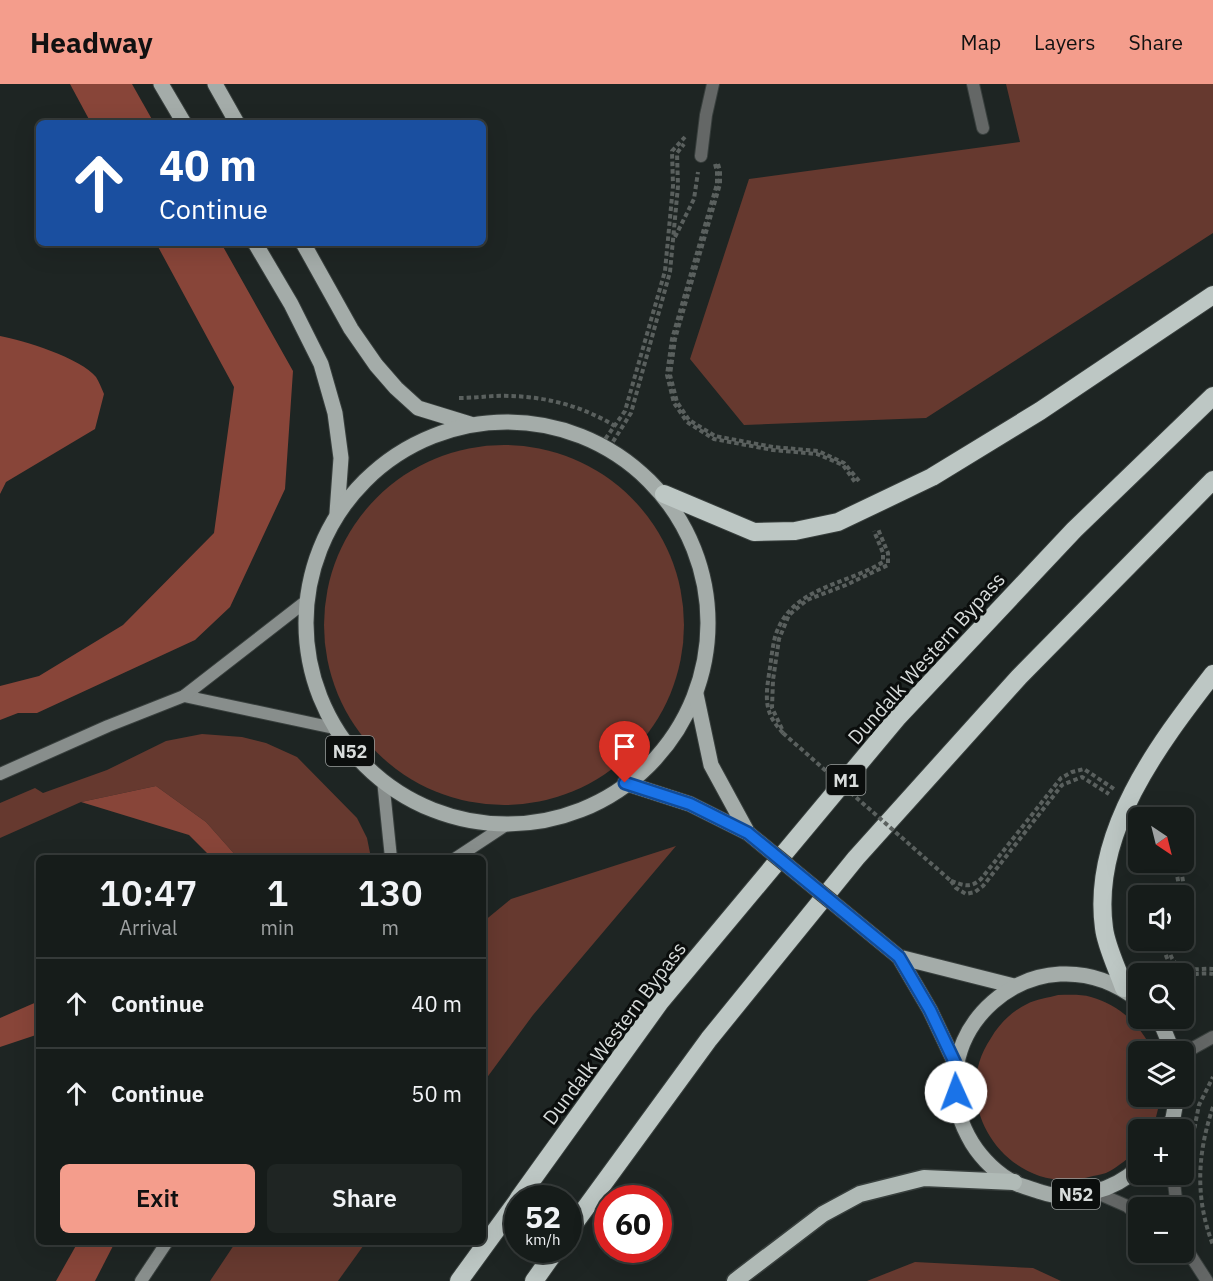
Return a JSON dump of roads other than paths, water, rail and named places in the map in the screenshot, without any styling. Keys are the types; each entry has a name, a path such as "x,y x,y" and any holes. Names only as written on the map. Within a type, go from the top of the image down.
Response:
{"highway":[{"path":"664,494 754,532 795,531 838,522 932,477 1040,411 1213,296"},
{"name":"Dundalk Western Bypass","path":"528,1185 660,1002 898,717 1074,530 1213,396"},
{"path":"582,1213 709,1039 856,858 1019,677 1213,480"},
{"path":"1124,988 1104,929 1102,883 1113,837 1142,773 1184,711 1213,674"},
{"path":"735,1281 823,1214 860,1194 924,1178 1014,1182"},
{"name":"Dundalk Western Bypass","path":"486,1243 504,1218"},
{"name":"Dundalk Western Bypass","path":"459,1281 485,1245"},
{"path":"534,1281 547,1263"}],"main road":[{"path":"161,84 182,120"},
{"path":"215,84 235,120"},
{"name":"N52","path":"257,246 291,304 321,364 335,412 340,458 337,513"},
{"name":"N52","path":"305,246 351,329 376,365 396,388 418,408 470,424"},
{"name":"N52","path":"470,424 545,424 605,446 664,494 697,552 708,596 709,639 696,694 660,755 602,801 543,822 482,824 444,815 402,796 357,759 334,728 308,660 305,602 318,549 337,513 382,464 432,435 470,424"},
{"path":"0,774 108,726 184,696 305,602"},
{"name":"N52","path":"696,694 711,765 748,833"},
{"path":"184,696 334,728"},
{"path":"382,780 391,855"},
{"name":"N52","path":"625,783 690,804 748,833 899,957 930,1010 957,1067"},
{"path":"461,855 509,823"},
{"name":"N52","path":"899,957 1014,986"},
{"name":"N52","path":"1128,991 1091,975 1071,973 1041,976 1014,986 995,999 979,1016 962,1045 957,1067 956,1092 960,1116 977,1150 994,1168 1014,1182 1046,1193 1070,1195 1095,1192 1128,1176"},
{"path":"141,1281 165,1245"}],"street":[{"path":"702,149 713,84"},
{"path":"973,84 983,128"},
{"path":"1194,1047 1213,1037"},
{"path":"1095,1192 1128,1208"},
{"path":"1194,1262 1207,1281"}]}
